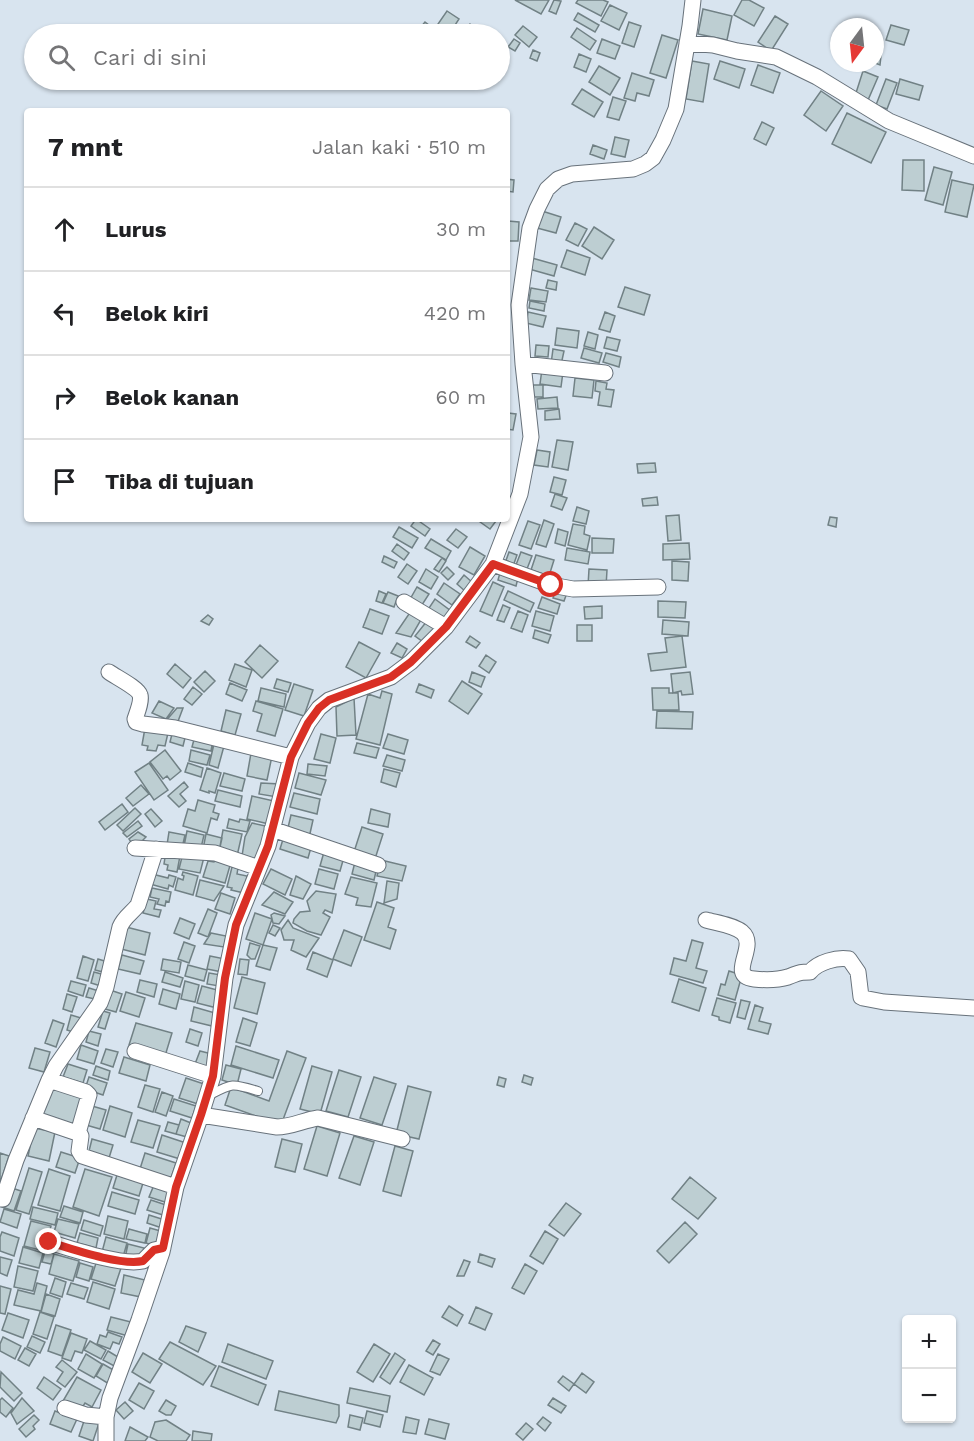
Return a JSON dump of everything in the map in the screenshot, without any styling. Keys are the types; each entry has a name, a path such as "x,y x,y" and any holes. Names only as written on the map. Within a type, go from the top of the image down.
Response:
{"street":[{"path":"510,520 520,494 531,437 519,304 530,228 547,189 558,179 572,174 633,169 653,158 676,108 693,0"},
{"path":"687,43 713,45 776,57 817,77 889,121 974,156"},
{"path":"523,364 605,373"},
{"path":"106,1441 105,1417 110,1398 163,1248 176,1187 213,1076 227,960 236,925 260,867 291,757 308,723 319,708 329,700 391,677 425,650 446,627 493,564 509,522"},
{"path":"493,564 551,585 573,589 658,587"},
{"path":"404,602 446,627"},
{"path":"109,672 140,694 136,722 175,728 291,757"},
{"path":"272,829 378,864"},
{"path":"135,848 215,854 260,867"},
{"path":"0,1199 3,1199 16,1160 56,1066 100,1003 120,927 123,920 138,905 156,849"},
{"path":"706,920 741,931 747,937 742,968 746,977 753,979 788,977 799,972 810,972 820,963 845,958 849,959 858,972 863,999 974,1008"},
{"path":"135,1051 213,1076"},
{"path":"49,1080 89,1095 78,1133"},
{"path":"201,1115 277,1127 286,1127 305,1119 318,1118 402,1138"},
{"path":"33,1118 78,1133 81,1136 79,1151 82,1156 176,1187"},
{"path":"49,1242 107,1258 134,1262 143,1261 154,1250 163,1248"},
{"path":"65,1408 86,1415 105,1417"}],"lane":[{"path":"206,1097 231,1085 258,1091"}],"building":[{"path":"515,0 549,0 541,14"},
{"path":"554,0 561,1 556,14 549,11"},
{"path":"578,0 608,2 601,16 576,3"},
{"path":"742,0 749,0 764,8 754,26 734,15"},
{"path":"610,5 627,13 619,30 601,21"},
{"path":"703,9 732,16 727,40 698,34"},
{"path":"447,11 459,19 456,24 438,24"},
{"path":"578,13 599,25 595,32 574,20"},
{"path":"775,16 788,24 771,51 758,42"},
{"path":"629,22 641,26 634,47 622,43"},
{"path":"891,25 909,30 904,45 886,40"},
{"path":"523,26 537,37 529,47 515,35"},
{"path":"577,28 596,41 590,50 571,37"},
{"path":"662,35 678,40 666,78 650,73"},
{"path":"514,39 520,43 515,51 510,48"},
{"path":"602,39 620,46 615,59 597,53"},
{"path":"533,50 540,53 537,61 530,58"},
{"path":"579,54 591,59 586,72 574,67"},
{"path":"692,61 709,64 703,102 686,99"},
{"path":"720,61 745,69 739,88 714,79"},
{"path":"758,65 780,73 773,93 751,85"},
{"path":"599,66 620,78 610,95 589,82"},
{"path":"863,72 878,77 868,100 855,96"},
{"path":"632,73 654,80 649,96 637,93 635,101 624,98"},
{"path":"886,79 897,83 887,109 876,105"},
{"path":"900,79 923,86 919,100 896,94"},
{"path":"582,89 603,102 594,117 572,104"},
{"path":"821,91 843,106 826,131 804,115"},
{"path":"613,97 626,101 619,120 607,117"},
{"path":"847,113 886,132 871,163 832,144"},
{"path":"762,122 774,128 766,145 754,139"},
{"path":"615,137 629,140 625,157 611,154"},
{"path":"593,145 607,150 604,159 590,154"},
{"path":"903,160 924,160 924,191 902,190"},
{"path":"934,167 952,172 943,205 925,200"},
{"path":"510,179 514,180 513,192 510,192"},
{"path":"952,180 974,185 967,217 945,212"},
{"path":"542,211 561,217 556,233 537,228"},
{"path":"510,221 519,222 518,241 510,241"},
{"path":"575,223 587,229 578,246 566,240"},
{"path":"594,227 614,240 602,259 582,246"},
{"path":"567,250 590,258 585,275 561,267"},
{"path":"532,258 557,265 554,276 529,269"},
{"path":"548,280 557,282 556,290 546,288"},
{"path":"625,287 650,295 644,315 618,307"},
{"path":"531,288 548,291 546,302 529,300"},
{"path":"530,301 545,304 544,311 529,308"},
{"path":"528,312 546,316 543,327 526,323"},
{"path":"605,312 615,316 610,332 599,329"},
{"path":"557,328 579,331 577,348 555,345"},
{"path":"588,332 598,335 595,349 584,346"},
{"path":"607,337 620,340 617,351 604,348"},
{"path":"536,345 549,346 548,357 535,356"},
{"path":"584,348 602,353 599,363 581,358"},
{"path":"553,349 564,351 561,365 551,364"},
{"path":"606,353 621,357 619,367 603,362"},
{"path":"542,369 563,372 561,387 540,384"},
{"path":"575,378 594,380 592,398 573,396"},
{"path":"596,381 607,383 606,389 614,390 611,407 598,405 600,392 595,391"},
{"path":"531,385 543,385 543,397 532,397"},
{"path":"557,397 558,408 538,409 537,399"},
{"path":"559,409 560,419 545,420 545,411"},
{"path":"510,413 516,414 513,430 510,430"},
{"path":"557,440 573,442 568,470 552,467"},
{"path":"537,450 550,452 548,467 534,465"},
{"path":"655,463 656,472 638,473 637,464"},
{"path":"554,477 566,480 562,495 550,492"},
{"path":"555,494 567,498 562,510 551,506"},
{"path":"657,497 658,505 643,506 642,499"},
{"path":"577,507 589,511 586,524 573,521"},
{"path":"679,515 681,540 668,541 666,516"},
{"path":"830,517 837,518 836,527 828,525"},
{"path":"544,520 554,524 546,547 536,544"},
{"path":"528,521 540,525 531,549 519,545"},
{"path":"414,522 420,522 430,529 425,536 411,526"},
{"path":"480,522 495,522 490,529"},
{"path":"573,524 585,526 584,534 590,536 587,550 568,545"},
{"path":"399,527 418,538 412,548 393,537"},
{"path":"456,529 467,537 458,548 447,540"},
{"path":"558,529 568,532 565,546 555,543"},
{"path":"592,538 614,539 613,553 592,553"},
{"path":"431,539 451,551 446,560 425,548"},
{"path":"689,543 690,559 663,560 663,544"},
{"path":"397,544 409,553 404,560 392,551"},
{"path":"470,547 485,556 474,575 459,567"},
{"path":"567,548 590,552 588,564 565,560"},
{"path":"509,552 517,555 512,569 504,566"},
{"path":"521,552 532,556 525,574 514,570"},
{"path":"536,555 554,560 549,576 531,570"},
{"path":"384,556 397,562 394,568 382,562"},
{"path":"442,558 446,561 439,572 434,569"},
{"path":"672,561 689,562 688,581 672,580"},
{"path":"407,564 417,571 408,584 398,577"},
{"path":"447,567 454,574 448,580 441,573"},
{"path":"426,569 438,577 431,589 419,582"},
{"path":"501,569 519,574 516,586 498,580"},
{"path":"589,569 607,570 606,587 588,586"},
{"path":"464,575 473,583 466,592 457,584"},
{"path":"493,582 504,587 492,616 480,611"},
{"path":"444,583 460,594 452,605 437,594"},
{"path":"417,587 429,594 420,608 409,601"},
{"path":"557,587 568,590 564,601 553,598"},
{"path":"379,591 386,594 382,603 376,601"},
{"path":"508,591 534,603 530,612 504,600"},
{"path":"388,592 398,596 394,607 383,603"},
{"path":"542,597 560,604 557,614 538,608"},
{"path":"435,599 451,611 443,622 427,611"},
{"path":"658,601 686,602 685,618 658,617"},
{"path":"503,605 510,608 504,622 497,620"},
{"path":"602,606 602,618 585,619 584,607"},
{"path":"370,609 389,616 382,634 363,627"},
{"path":"411,611 422,618 411,637 396,633"},
{"path":"518,611 528,615 522,632 511,628"},
{"path":"536,611 554,616 550,631 532,626"},
{"path":"208,615 213,619 209,625 201,621"},
{"path":"663,620 689,622 688,636 662,634"},
{"path":"427,621 438,629 426,644 415,636"},
{"path":"577,625 592,625 592,641 577,641"},
{"path":"535,630 551,635 548,643 533,638"},
{"path":"470,636 480,643 476,648 466,642"},
{"path":"682,636 686,667 651,671 648,654 667,652 665,638"},
{"path":"359,642 380,653 366,678 346,667"},
{"path":"397,643 407,649 402,658 391,653"},
{"path":"260,645 278,661 262,678 245,662"},
{"path":"486,655 496,662 489,673 479,666"},
{"path":"175,664 191,678 183,688 167,674"},
{"path":"235,664 252,670 246,687 229,680"},
{"path":"205,671 215,681 204,692 194,682"},
{"path":"472,672 485,677 481,687 469,682"},
{"path":"690,672 693,694 682,695 681,691 673,693 671,674"},
{"path":"277,679 291,683 288,692 274,688"},
{"path":"462,681 482,694 468,714 449,701"},
{"path":"230,683 247,690 242,701 226,694"},
{"path":"294,684 313,690 304,716 285,710"},
{"path":"419,684 434,690 431,698 416,692"},
{"path":"193,687 202,694 192,705 184,699"},
{"path":"261,688 286,694 284,707 258,701"},
{"path":"652,688 669,688 669,693 678,693 679,710 653,710"},
{"path":"382,691 392,694 380,745 356,739 368,694 380,698"},
{"path":"354,698 356,735 337,736 336,707"},
{"path":"159,701 174,708 166,719 152,713"},
{"path":"256,701 283,709 275,736 257,731 262,714 253,711"},
{"path":"177,708 183,708 177,724 164,723"},
{"path":"226,710 241,714 235,735 221,731"},
{"path":"657,711 693,712 692,729 656,728"},
{"path":"145,728 168,733 165,746 158,745 156,751 147,750 148,746 142,745"},
{"path":"172,734 185,738 183,746 170,742"},
{"path":"321,734 336,738 330,763 314,759"},
{"path":"388,734 408,740 404,754 383,748"},
{"path":"195,736 213,740 211,751 192,747"},
{"path":"357,743 379,748 376,758 354,753"},
{"path":"214,744 224,746 218,768 209,765"},
{"path":"165,750 181,771 170,780 167,776 163,779 150,762"},
{"path":"191,750 210,755 207,765 189,761"},
{"path":"251,753 272,756 267,780 247,776"},
{"path":"387,755 405,760 402,771 383,766"},
{"path":"149,763 168,790 154,800 135,772"},
{"path":"188,763 203,768 201,777 185,772"},
{"path":"308,764 327,766 325,776 307,774"},
{"path":"207,768 221,773 215,793 200,790"},
{"path":"384,769 400,773 396,787 381,782"},
{"path":"224,773 245,779 242,791 220,786"},
{"path":"299,773 326,780 321,795 295,788"},
{"path":"184,782 188,787 180,794 186,801 179,807 168,796"},
{"path":"261,783 280,784 277,797 259,794"},
{"path":"141,785 149,794 133,806 126,798"},
{"path":"218,790 242,796 240,807 215,801"},
{"path":"294,793 320,799 317,814 290,807"},
{"path":"252,796 274,801 269,824 247,819"},
{"path":"198,800 215,805 213,812 219,814 217,820 211,818 207,833 183,826 188,809 195,811"},
{"path":"122,804 128,812 105,830 99,822"},
{"path":"135,808 141,814 123,831 117,825"},
{"path":"151,809 162,821 155,827 145,814"},
{"path":"371,809 390,814 388,827 368,823"},
{"path":"291,815 313,820 309,838 287,832"},
{"path":"229,819 239,822 240,819 250,821 247,832 227,828"},
{"path":"138,821 142,826 127,837 123,833"},
{"path":"252,823 270,827 258,861 242,856 245,837"},
{"path":"362,827 383,834 374,862 353,855"},
{"path":"223,830 242,834 237,856 219,852"},
{"path":"187,831 204,835 201,848 184,846"},
{"path":"138,832 146,837 139,844 131,842 129,839"},
{"path":"169,832 185,835 182,848 167,845"},
{"path":"206,834 222,838 219,852 203,849"},
{"path":"284,836 312,844 308,858 280,849"},
{"path":"166,851 180,856 177,872 167,870 168,865 164,864"},
{"path":"324,852 344,857 340,871 320,866"},
{"path":"183,853 204,857 200,873 179,869"},
{"path":"216,858 231,862 225,883 203,877 208,861 214,862"},
{"path":"381,860 406,866 402,881 377,876"},
{"path":"355,862 377,867 374,880 352,874"},
{"path":"232,867 238,868 237,874 247,876 244,893 227,887"},
{"path":"271,869 292,879 285,895 263,884"},
{"path":"319,869 338,874 334,889 315,884"},
{"path":"183,872 198,876 193,895 175,890 178,878 183,880"},
{"path":"152,874 168,878 169,875 176,877 173,887 169,885 168,889 150,884"},
{"path":"296,876 311,884 303,899 290,895"},
{"path":"351,877 377,883 371,907 356,905 358,898 345,894"},
{"path":"200,880 224,886 214,901 196,896"},
{"path":"387,881 399,883 397,899 384,903"},
{"path":"152,888 171,892 169,902 166,901 165,906 157,904 159,899 150,897"},
{"path":"316,891 336,894 332,913 325,910 323,913 330,917 321,935 307,931 293,923 300,912 310,911 307,901"},
{"path":"274,892 293,902 285,914 262,905"},
{"path":"221,893 235,898 230,914 215,909"},
{"path":"147,899 156,901 154,909 161,910 159,917 143,913"},
{"path":"377,902 394,908 388,927 396,930 390,949 364,940"},
{"path":"208,909 217,913 208,937 198,933"},
{"path":"255,913 272,919 263,945 246,939"},
{"path":"274,913 285,916 279,924 273,923 271,915"},
{"path":"180,918 195,924 189,939 174,933"},
{"path":"288,920 293,928 319,938 306,957 291,950 294,940 284,940 281,930"},
{"path":"273,925 280,928 275,936 269,933"},
{"path":"126,927 150,933 145,955 121,949"},
{"path":"344,930 362,937 351,966 333,959"},
{"path":"211,933 226,936 224,947 204,944"},
{"path":"692,940 703,943 696,968 707,971 703,983 670,974 674,958 686,961"},
{"path":"184,942 195,946 189,963 178,959"},
{"path":"250,943 260,946 255,959 247,955"},
{"path":"263,945 277,948 270,970 256,966"},
{"path":"313,952 333,960 327,977 307,969"},
{"path":"122,955 144,961 140,974 118,969"},
{"path":"83,956 94,960 88,981 77,978"},
{"path":"210,956 225,959 222,972 207,969"},
{"path":"98,959 111,963 107,973 95,970"},
{"path":"163,959 181,962 179,973 161,970"},
{"path":"240,959 249,960 247,975 238,974"},
{"path":"188,965 207,970 204,981 185,976"},
{"path":"729,971 742,975 735,1000 718,995 721,984 725,985"},
{"path":"94,972 105,975 101,986 91,983"},
{"path":"165,972 183,978 180,987 162,982"},
{"path":"209,973 221,975 219,986 207,984"},
{"path":"242,977 265,983 257,1014 234,1008"},
{"path":"679,979 706,988 699,1011 672,1002"},
{"path":"140,980 157,984 154,997 137,992"},
{"path":"71,981 86,985 83,996 68,991"},
{"path":"185,981 199,985 195,1002 181,999"},
{"path":"202,986 221,991 217,1008 197,1003"},
{"path":"89,988 102,992 99,1000 86,997"},
{"path":"163,989 180,994 176,1009 159,1004"},
{"path":"110,990 122,994 116,1012 105,1009"},
{"path":"126,992 145,998 139,1017 120,1011"},
{"path":"67,994 77,997 72,1012 63,1009"},
{"path":"717,998 736,1003 730,1023 712,1015"},
{"path":"741,1000 750,1002 745,1019 737,1017"},
{"path":"755,1005 763,1008 759,1021 771,1024 768,1034 748,1029"},
{"path":"194,1007 215,1013 212,1026 191,1021"},
{"path":"103,1011 110,1013 105,1029 98,1027"},
{"path":"71,1015 81,1018 76,1033 67,1030"},
{"path":"243,1018 257,1023 250,1046 236,1042"},
{"path":"53,1020 64,1024 56,1047 45,1043"},
{"path":"136,1023 172,1033 165,1056 129,1045"},
{"path":"190,1029 202,1033 198,1046 186,1042"},
{"path":"89,1031 101,1034 98,1046 86,1042"},
{"path":"81,1045 98,1051 94,1064 77,1059"},
{"path":"236,1046 279,1060 273,1078 231,1065"},
{"path":"35,1048 50,1052 44,1072 29,1068"},
{"path":"106,1049 118,1052 113,1067 101,1063"},
{"path":"200,1051 212,1054 207,1068 195,1064"},
{"path":"287,1051 306,1058 281,1125 225,1105 231,1087 269,1101"},
{"path":"124,1057 150,1065 146,1081 119,1073"},
{"path":"68,1064 87,1070 83,1083 63,1077"},
{"path":"226,1065 241,1069 237,1085 222,1080"},
{"path":"96,1066 110,1071 108,1080 93,1075"},
{"path":"312,1066 332,1072 320,1114 300,1109"},
{"path":"339,1070 361,1077 348,1117 326,1111"},
{"path":"524,1075 533,1078 531,1085 522,1082"},
{"path":"89,1077 107,1083 103,1095 85,1089"},
{"path":"374,1077 396,1084 382,1125 360,1118"},
{"path":"499,1077 506,1079 504,1087 497,1085"},
{"path":"186,1078 204,1084 198,1104 179,1098"},
{"path":"145,1085 160,1089 153,1112 138,1107"},
{"path":"408,1086 431,1092 419,1139 396,1134"},
{"path":"50,1087 83,1097 75,1127 42,1117"},
{"path":"162,1092 173,1096 166,1116 155,1112"},
{"path":"174,1099 196,1106 192,1118 170,1111"},
{"path":"92,1106 106,1110 100,1129 86,1125"},
{"path":"110,1106 132,1113 125,1137 103,1130"},
{"path":"181,1119 191,1123 187,1137 176,1134"},
{"path":"138,1120 160,1126 153,1148 131,1142"},
{"path":"168,1122 179,1125 176,1134 165,1131"},
{"path":"317,1126 340,1133 327,1176 304,1169"},
{"path":"34,1128 55,1132 49,1161 28,1156"},
{"path":"162,1135 186,1143 180,1159 157,1152"},
{"path":"354,1136 374,1142 360,1185 339,1178"},
{"path":"92,1139 113,1145 109,1158 89,1151"},
{"path":"282,1139 302,1144 295,1172 275,1167"},
{"path":"395,1146 413,1151 401,1196 383,1191"},
{"path":"61,1152 80,1158 75,1173 56,1167"},
{"path":"0,1153 9,1156 0,1183"},
{"path":"145,1153 176,1163 170,1181 139,1172"},
{"path":"29,1168 42,1172 29,1214 16,1210"},
{"path":"49,1169 70,1176 60,1211 38,1205"},
{"path":"85,1169 112,1177 99,1216 73,1207"},
{"path":"117,1175 143,1183 139,1196 113,1188"},
{"path":"690,1177 716,1198 698,1219 672,1199"},
{"path":"154,1185 172,1190 168,1203 149,1197"},
{"path":"9,1187 21,1191 14,1211 2,1207"},
{"path":"112,1192 139,1200 135,1214 108,1206"},
{"path":"151,1200 166,1205 163,1215 147,1210"},
{"path":"566,1203 581,1214 564,1236 549,1225"},
{"path":"64,1206 83,1212 80,1223 60,1217"},
{"path":"33,1207 58,1213 55,1225 30,1219"},
{"path":"4,1209 21,1214 17,1228 0,1222"},
{"path":"149,1215 168,1221 165,1229 147,1223"},
{"path":"108,1216 128,1221 124,1239 104,1234"},
{"path":"58,1219 79,1224 75,1238 54,1232"},
{"path":"84,1220 103,1226 100,1236 81,1230"},
{"path":"31,1221 51,1226 44,1251 24,1246"},
{"path":"685,1222 697,1234 669,1263 657,1251"},
{"path":"150,1228 164,1232 159,1247 146,1243"},
{"path":"129,1229 147,1234 145,1243 126,1239"},
{"path":"545,1231 558,1239 543,1264 530,1256"},
{"path":"2,1232 19,1238 14,1256 0,1251"},
{"path":"80,1233 98,1238 96,1248 77,1243"},
{"path":"106,1237 127,1243 123,1257 102,1252"},
{"path":"128,1244 144,1248 141,1261 125,1258"},
{"path":"23,1247 43,1253 39,1268 19,1263"},
{"path":"45,1251 54,1254 51,1264 42,1262"},
{"path":"54,1254 79,1261 73,1281 49,1274"},
{"path":"480,1254 495,1259 492,1267 478,1262"},
{"path":"0,1257 12,1260 7,1276 0,1273"},
{"path":"97,1260 121,1268 115,1286 91,1279"},
{"path":"464,1260 470,1262 464,1276 457,1276"},
{"path":"80,1263 93,1267 89,1281 76,1277"},
{"path":"525,1264 537,1271 524,1294 512,1288"},
{"path":"18,1266 38,1271 33,1291 14,1287"},
{"path":"124,1275 145,1280 141,1297 121,1293"},
{"path":"55,1278 66,1282 62,1297 50,1293"},
{"path":"93,1282 115,1289 109,1309 87,1302"},
{"path":"37,1283 47,1286 41,1311 14,1305 18,1290 34,1294"},
{"path":"71,1283 88,1288 84,1299 67,1294"},
{"path":"0,1286 11,1289 5,1314 0,1313"},
{"path":"46,1294 60,1299 55,1316 41,1312"},
{"path":"449,1306 463,1315 457,1326 442,1317"},
{"path":"476,1307 492,1314 485,1330 469,1323"},
{"path":"40,1312 54,1317 47,1339 33,1334"},
{"path":"8,1313 29,1320 23,1338 2,1330"},
{"path":"111,1317 131,1322 128,1336 107,1330"},
{"path":"56,1325 71,1330 62,1356 48,1351"},
{"path":"186,1326 206,1333 198,1352 179,1342"},
{"path":"108,1332 122,1337 119,1344 113,1342 110,1349 97,1344 100,1335 106,1337"},
{"path":"71,1333 87,1339 82,1353 75,1351 71,1361 62,1358"},
{"path":"32,1336 45,1342 40,1353 27,1347"},
{"path":"3,1337 21,1346 15,1359 0,1351"},
{"path":"433,1340 440,1344 433,1355 426,1351"},
{"path":"90,1341 106,1350 101,1359 84,1350"},
{"path":"170,1342 216,1366 203,1385 159,1359"},
{"path":"228,1344 273,1361 266,1379 222,1362"},
{"path":"374,1344 390,1354 373,1382 357,1372"},
{"path":"25,1348 36,1354 29,1366 18,1360"},
{"path":"108,1351 123,1360 118,1368 103,1360"},
{"path":"143,1353 162,1364 150,1383 132,1372"},
{"path":"395,1353 405,1360 390,1384 380,1377"},
{"path":"86,1354 102,1364 94,1378 78,1369"},
{"path":"438,1354 449,1359 440,1375 430,1371"},
{"path":"62,1360 77,1372 65,1387 57,1381 63,1372 56,1367"},
{"path":"103,1364 117,1372 109,1384 96,1376"},
{"path":"409,1365 433,1378 424,1395 400,1382"},
{"path":"219,1366 266,1385 258,1405 211,1386"},
{"path":"1,1372 22,1393 14,1401 0,1387"},
{"path":"582,1373 594,1382 586,1393 574,1384"},
{"path":"563,1376 574,1384 569,1391 558,1382"},
{"path":"44,1377 61,1389 53,1400 37,1388"},
{"path":"77,1377 101,1390 92,1407 85,1403 80,1411 63,1401"},
{"path":"139,1383 154,1391 144,1409 129,1400"},
{"path":"350,1388 390,1396 387,1412 347,1403"},
{"path":"279,1391 339,1405 339,1416 336,1423 275,1410"},
{"path":"2,1398 13,1408 6,1417 0,1412"},
{"path":"22,1398 34,1411 17,1424 11,1413"},
{"path":"553,1398 566,1406 561,1413 548,1405"},
{"path":"166,1400 176,1406 171,1415 159,1411"},
{"path":"125,1402 133,1411 124,1419 116,1410"},
{"path":"55,1411 77,1419 71,1432 50,1424"},
{"path":"367,1411 383,1415 380,1427 364,1423"},
{"path":"34,1415 39,1420 33,1426 35,1429 26,1437 19,1429"},
{"path":"350,1415 363,1418 360,1430 348,1427"},
{"path":"406,1417 419,1420 416,1434 403,1432"},
{"path":"543,1417 551,1423 545,1431 537,1424"},
{"path":"85,1418 99,1423 93,1441 79,1436"},
{"path":"429,1419 449,1424 445,1439 425,1434"},
{"path":"166,1420 190,1435 186,1441 158,1441 150,1437 155,1422"},
{"path":"526,1423 533,1429 523,1440 516,1434"},
{"path":"130,1427 148,1437 145,1441 125,1441"},
{"path":"193,1431 212,1434 211,1441 192,1441"}],"route":[{"path":"49,1242 107,1258 134,1262 143,1261 154,1250 163,1248 176,1187 213,1076 227,960 236,925 268,846 291,757 308,723 319,708 329,700 391,677 411,662 446,627 493,564 551,585"}]}
